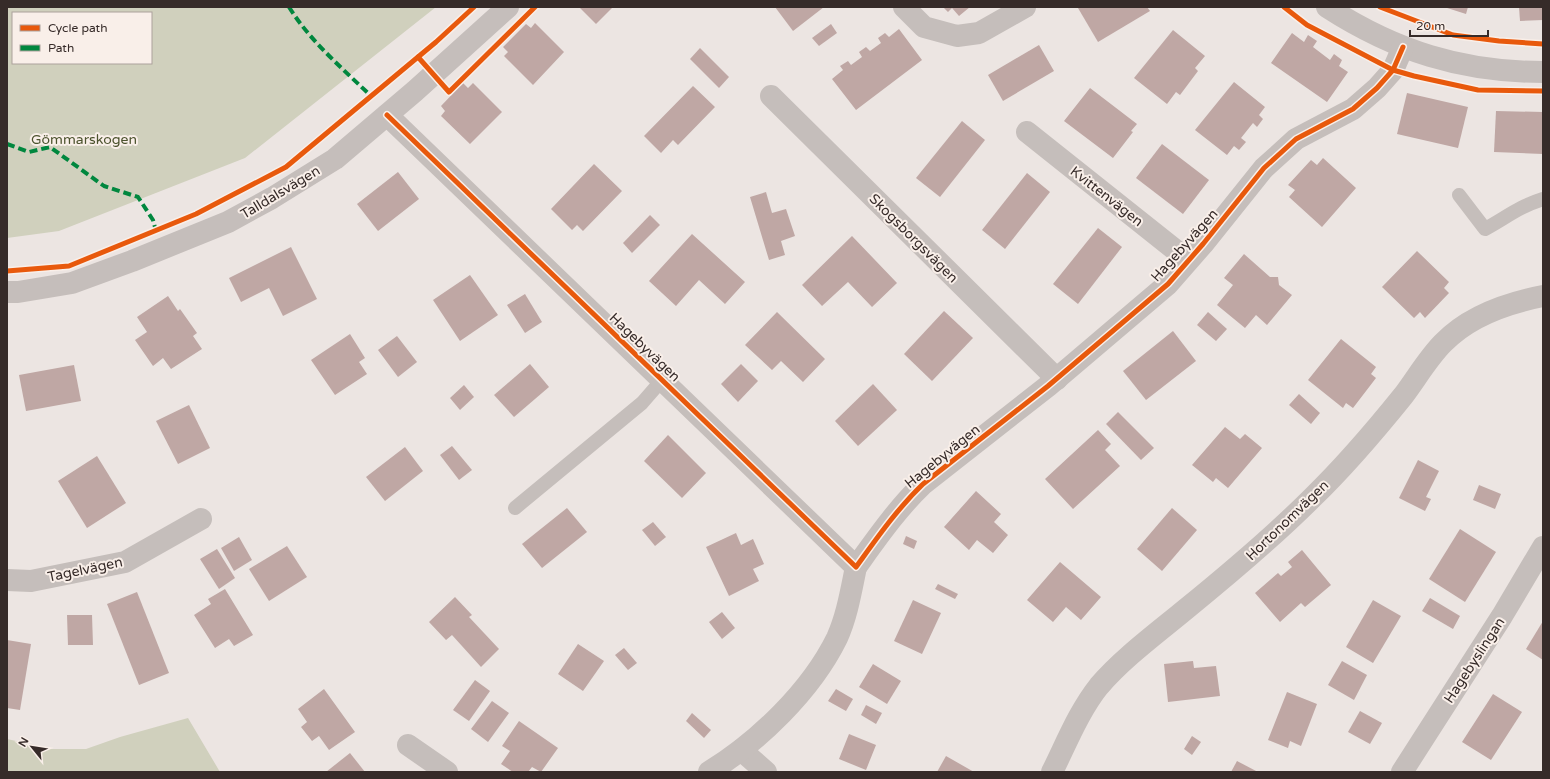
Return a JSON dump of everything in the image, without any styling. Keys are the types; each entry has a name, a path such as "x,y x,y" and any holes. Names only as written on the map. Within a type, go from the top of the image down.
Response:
{"street":[{"name":"Talldalsvägen","path":"7,292 25,291 72,283 132,261 228,222 272,198 335,159 387,115 508,7"},
{"path":"904,7 924,27 957,36 979,33 1025,7"},
{"path":"1327,7 1366,31 1403,47 1458,64 1488,70 1543,72"},
{"name":"Hagebyvägen","path":"387,115 856,567 907,499 1057,379 1168,284 1203,244 1264,168 1296,139 1353,109 1377,88 1393,70 1403,47"},
{"name":"Skogsborgsvägen","path":"771,96 1057,379"},
{"name":"Kvittenvägen","path":"1027,132 1188,260"},
{"name":"Hortonomvägen","path":"1052,772 1082,714 1099,687 1110,675 1168,624 1252,555 1314,497 1365,444 1443,343 1465,326 1497,308 1543,296"},
{"name":"Tagelvägen","path":"7,580 31,581 125,562 201,520"},
{"name":"Hagebyslingan","path":"1402,772 1502,616 1543,547"},
{"path":"709,772 741,750 781,714 824,661 837,638 849,602 856,567"},
{"path":"408,745 447,772"},
{"path":"741,750 766,772"}],"lane":[{"path":"1460,195 1486,229 1509,213 1526,204 1543,199"},
{"path":"515,508 642,403 662,380"}],"green space":[{"name":"Gömmarskogen","path":"7,7 436,7 245,158 59,231 7,238"},
{"path":"188,718 220,772 7,772 7,739 52,749 86,749 120,737"}],"building":[{"path":"579,7 613,7 596,24"},
{"path":"775,7 824,7 793,31"},
{"path":"943,7 970,7 959,16 952,8 948,12"},
{"path":"1147,7 1150,11 1098,42 1078,8"},
{"path":"1444,7 1468,7 1466,14"},
{"path":"1519,7 1543,7 1543,20 1520,21"},
{"path":"535,23 564,52 533,85 504,56 508,52 503,47 526,24 531,28"},
{"path":"831,24 837,33 819,46 812,38"},
{"path":"899,29 922,60 856,110 832,79 843,70 840,66 848,61 851,65 862,57 859,52 866,47 870,51 881,43 878,38 885,33 889,37"},
{"path":"1173,30 1205,56 1195,68 1198,71 1180,95 1176,92 1167,104 1134,78"},
{"path":"1292,33 1304,42 1308,35 1317,41 1313,47 1330,60 1334,54 1342,60 1339,66 1348,72 1327,102 1271,63"},
{"path":"1039,45 1054,71 1003,101 988,75"},
{"path":"700,48 729,77 719,88 690,59"},
{"path":"1234,82 1265,107 1259,115 1263,119 1257,127 1253,123 1241,138 1246,142 1239,150 1234,146 1227,155 1195,130"},
{"path":"463,83 468,88 473,83 502,112 470,144 441,116 445,111 441,106"},
{"path":"693,86 715,107 678,145 673,140 661,153 644,136"},
{"path":"1090,88 1137,124 1131,131 1133,132 1113,158 1064,121"},
{"path":"1407,93 1468,107 1458,148 1397,134"},
{"path":"1496,111 1543,112 1543,154 1494,152"},
{"path":"962,121 985,140 940,197 916,178"},
{"path":"1162,144 1209,180 1183,214 1136,178"},
{"path":"1323,158 1356,188 1322,227 1289,197 1295,190 1288,185 1311,160 1317,165"},
{"path":"594,164 622,191 583,231 577,225 572,230 551,209"},
{"path":"398,172 419,199 378,231 357,204"},
{"path":"1027,173 1050,192 1005,249 982,230"},
{"path":"766,192 772,213 786,209 795,236 781,241 785,255 769,260 750,197"},
{"path":"650,215 660,225 632,253 623,243"},
{"path":"1098,228 1122,247 1078,304 1053,284"},
{"path":"692,234 745,282 725,304 699,280 676,306 649,281"},
{"path":"852,236 897,283 872,307 848,282 822,306 802,285"},
{"path":"291,247 317,299 283,316 269,288 241,302 229,278"},
{"path":"1417,251 1449,282 1444,288 1449,293 1425,318 1420,312 1414,318 1382,287"},
{"path":"1244,254 1270,277 1278,277 1279,285 1292,295 1267,325 1256,315 1245,328 1217,305 1233,285 1224,278"},
{"path":"470,275 498,315 460,341 433,300"},
{"path":"525,294 542,322 525,333 507,305"},
{"path":"168,296 178,311 180,309 197,333 193,336 202,349 171,369 163,358 153,366 135,340 147,332 137,317"},
{"path":"944,311 973,338 932,381 904,354"},
{"path":"777,312 825,359 803,382 781,361 772,370 745,345"},
{"path":"1208,312 1227,329 1216,341 1197,325"},
{"path":"1173,331 1196,361 1146,400 1123,371"},
{"path":"350,334 365,358 359,362 367,374 335,395 311,360"},
{"path":"397,336 417,362 398,377 378,350"},
{"path":"1341,339 1376,367 1371,374 1376,378 1353,408 1346,403 1343,408 1308,380"},
{"path":"530,364 549,387 514,417 494,395"},
{"path":"741,364 758,381 738,402 721,384"},
{"path":"74,365 81,401 26,411 19,375"},
{"path":"873,384 897,410 858,446 835,421"},
{"path":"464,385 474,397 460,410 450,398"},
{"path":"1299,394 1320,413 1311,424 1289,405"},
{"path":"189,405 210,448 178,464 156,421"},
{"path":"1118,412 1154,448 1141,460 1106,424"},
{"path":"1225,427 1240,439 1245,434 1262,448 1228,488 1216,478 1213,482 1192,465"},
{"path":"1098,430 1111,444 1105,450 1120,466 1073,509 1045,479"},
{"path":"668,435 706,473 682,498 644,461"},
{"path":"452,446 472,470 459,480 440,455"},
{"path":"405,447 423,471 385,501 366,477"},
{"path":"97,456 126,503 87,528 58,481"},
{"path":"1418,460 1439,471 1426,497 1431,499 1425,511 1399,498"},
{"path":"1479,485 1501,494 1495,509 1473,500"},
{"path":"976,491 1001,514 994,522 1008,535 993,553 977,540 969,550 944,527"},
{"path":"567,508 587,532 542,568 522,544"},
{"path":"1172,508 1197,530 1162,571 1137,549"},
{"path":"653,522 666,537 655,546 642,530"},
{"path":"1460,529 1496,552 1465,602 1429,579"},
{"path":"736,533 741,545 753,539 764,564 753,569 759,581 729,596 706,547"},
{"path":"906,536 917,541 914,549 903,544"},
{"path":"239,537 252,560 234,571 221,548"},
{"path":"287,546 307,577 269,601 249,569"},
{"path":"217,549 235,578 219,589 200,559"},
{"path":"1302,550 1331,585 1305,607 1301,603 1280,622 1255,593 1278,573 1281,576 1292,567 1288,562"},
{"path":"1060,562 1101,597 1081,620 1066,607 1053,622 1027,600"},
{"path":"938,584 958,594 955,599 935,589"},
{"path":"225,589 253,635 234,646 229,639 215,648 194,615 211,604 208,599"},
{"path":"137,592 169,673 139,685 107,604"},
{"path":"455,597 472,615 469,617 499,649 481,667 452,635 446,640 429,622"},
{"path":"1430,598 1460,616 1453,629 1422,611"},
{"path":"913,600 941,613 922,654 894,641"},
{"path":"1373,600 1401,616 1373,663 1346,647"},
{"path":"722,612 735,628 722,639 709,622"},
{"path":"67,615 92,615 93,645 68,645"},
{"path":"1543,621 1543,660 1526,649"},
{"path":"7,640 31,644 20,710 7,708"},
{"path":"578,644 604,661 583,691 558,674"},
{"path":"624,648 637,663 628,670 615,655"},
{"path":"1193,661 1194,668 1216,666 1220,696 1168,702 1164,664"},
{"path":"1342,661 1367,675 1354,700 1328,685"},
{"path":"873,664 901,681 887,704 859,687"},
{"path":"475,680 490,691 469,721 453,710"},
{"path":"324,689 355,732 329,750 319,736 312,741 301,727 307,722 298,709"},
{"path":"836,689 853,699 846,711 828,701"},
{"path":"1287,692 1317,704 1301,746 1290,741 1288,748 1268,740"},
{"path":"1493,694 1522,712 1491,760 1462,742"},
{"path":"492,701 509,713 488,742 471,729"},
{"path":"866,705 882,713 876,724 861,715"},
{"path":"1360,711 1382,723 1370,744 1348,732"},
{"path":"692,713 711,730 704,738 686,721"},
{"path":"519,721 558,748 541,772 532,767 528,772 513,772 501,764 510,751 502,746"},
{"path":"849,734 876,745 866,770 839,759"},
{"path":"1192,736 1201,742 1192,755 1184,749"},
{"path":"350,753 365,772 326,772"},
{"path":"946,756 974,772 937,772"},
{"path":"1237,761 1258,772 1231,772"}],"marked path":[{"path":"289,7 317,43 371,96"},
{"path":"7,144 29,152 50,147 104,186 138,197 153,220 156,231"}],"cycle path":[{"path":"7,271 69,266 196,214 286,167 436,42 474,7"},
{"path":"418,57 449,92 535,7"},
{"path":"1284,7 1307,25 1393,70 1478,90 1543,91"},
{"path":"1380,7 1453,35 1499,41 1543,44"},
{"path":"387,115 856,567 896,514 923,484 1048,386 1168,284 1203,244 1264,168 1296,139 1353,109 1377,88 1393,70 1403,47"}]}
